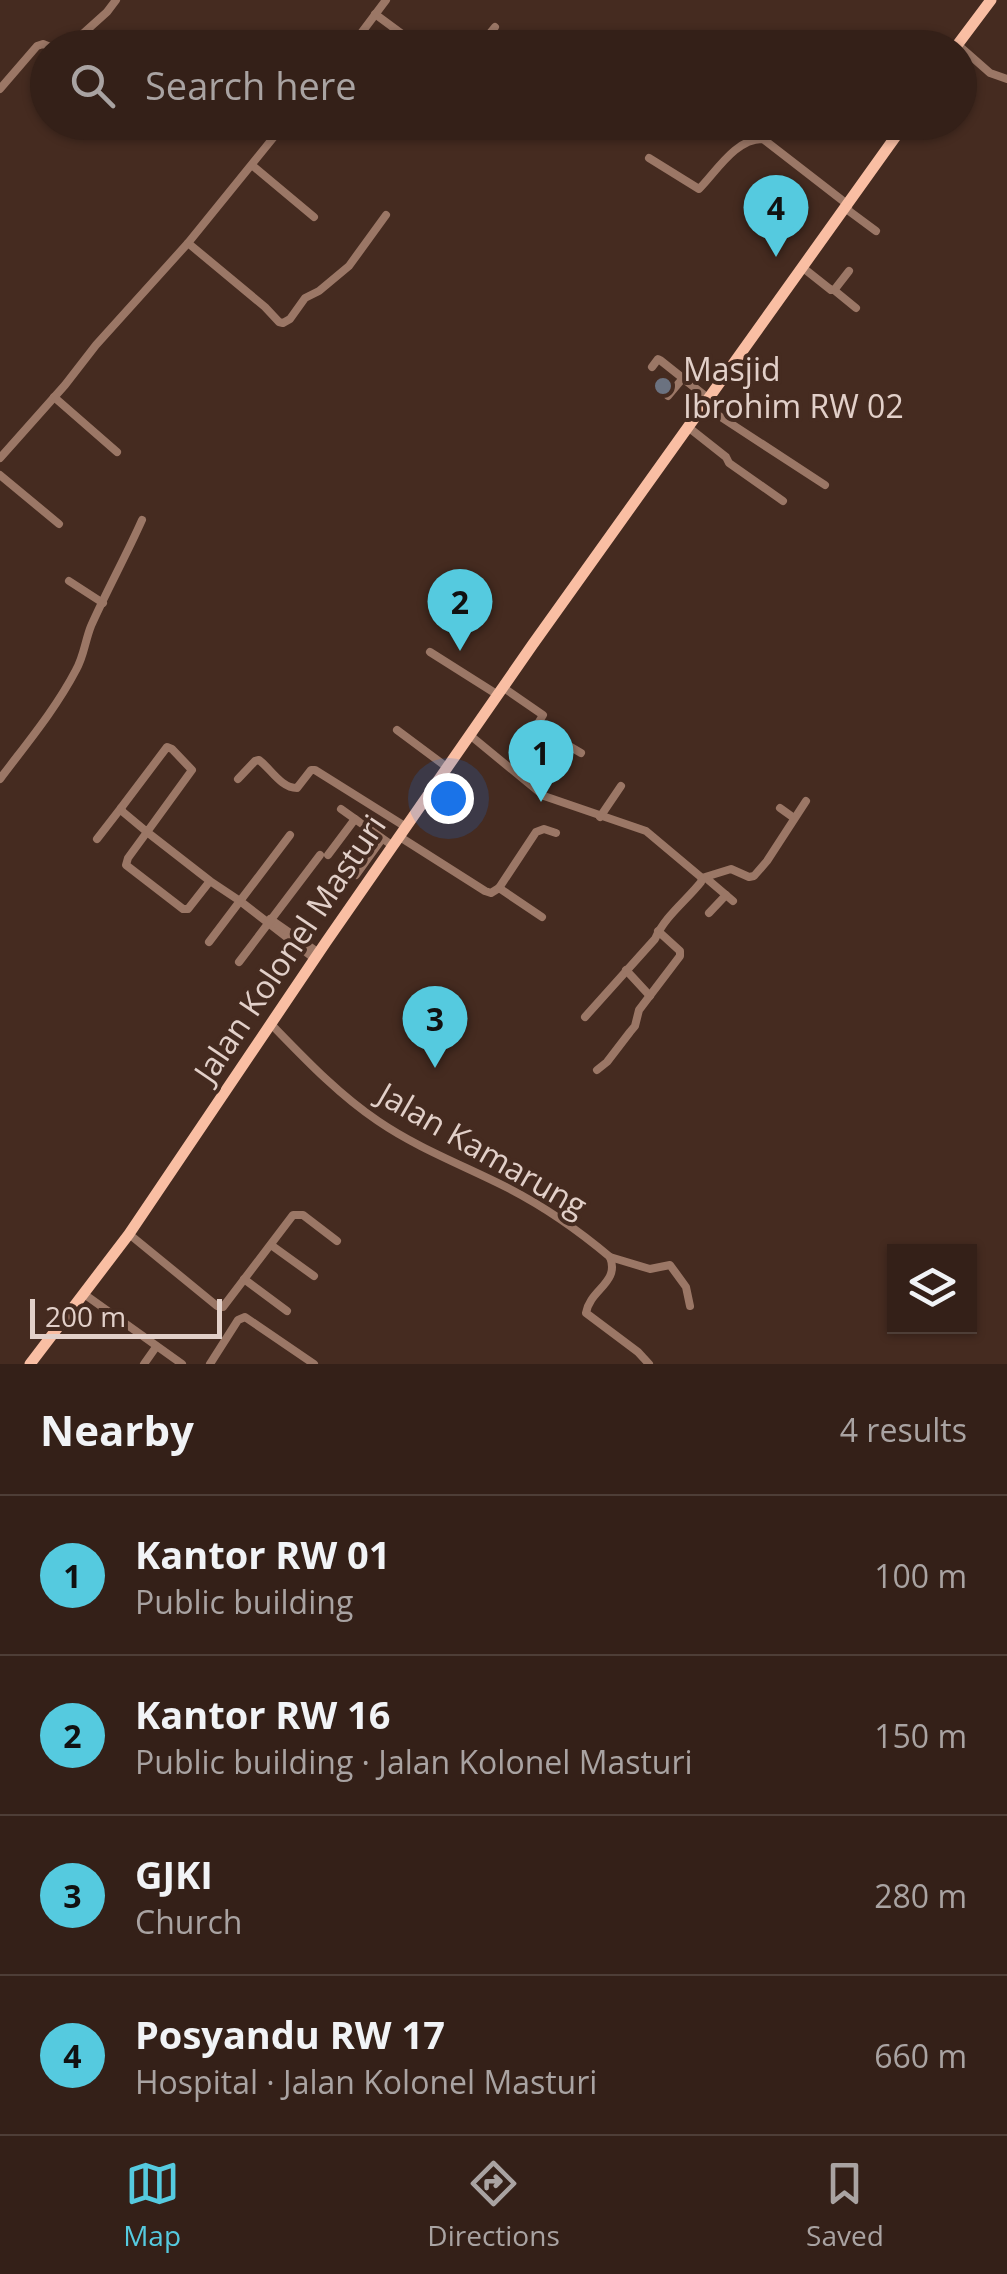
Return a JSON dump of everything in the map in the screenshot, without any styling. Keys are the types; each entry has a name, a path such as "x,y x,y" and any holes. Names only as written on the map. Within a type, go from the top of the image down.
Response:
{"main road":[{"path":"969,30 992,0"},
{"name":"Jalan Kolonel Masturi","path":"30,1364 129,1234 391,841 471,736 893,140"}],"street":[{"path":"87,30 116,0"},
{"path":"363,30 386,0"},
{"path":"375,14 397,30"},
{"path":"0,89 30,54"},
{"path":"977,63 1007,79"},
{"path":"0,458 272,140"},
{"path":"649,158 699,189 720,164 754,140"},
{"path":"762,140 876,231"},
{"path":"253,166 314,217"},
{"path":"188,243 283,323 305,298 348,266 386,215"},
{"path":"802,267 856,308"},
{"path":"834,290 850,270"},
{"path":"652,367 660,360 707,402 824,485"},
{"path":"668,396 683,378"},
{"path":"54,397 117,452"},
{"path":"688,427 782,502"},
{"path":"0,475 60,524"},
{"path":"0,780 48,717 75,672 89,630 142,520"},
{"path":"68,581 103,602"},
{"path":"430,652 543,716 527,742"},
{"path":"537,726 581,752"},
{"path":"397,730 448,768"},
{"path":"471,736 547,798 646,831 730,898 710,913"},
{"path":"97,839 165,748 172,749 192,771 126,862 186,910 210,880"},
{"path":"238,780 259,760 291,788 315,770 391,841"},
{"path":"519,774 528,761"},
{"path":"600,816 621,786"},
{"path":"584,1017 704,878 731,870 754,876 806,800"},
{"path":"121,808 210,880 317,956"},
{"path":"780,808 794,818"},
{"path":"342,809 391,841 491,893 538,831 556,833"},
{"path":"239,962 268,921 354,819"},
{"path":"777,820 788,827"},
{"path":"209,942 290,835"},
{"path":"356,875 391,841"},
{"path":"498,888 542,917"},
{"path":"597,1070 608,1062 635,1026 639,1010 681,954 658,931"},
{"path":"626,970 650,996"},
{"name":"Jalan Kamarung","path":"271,1024 337,1091 380,1123 534,1202 610,1257 612,1274 590,1299 586,1313 649,1364"},
{"path":"129,1234 218,1306 226,1306 295,1214 337,1240"},
{"path":"271,1245 314,1276"},
{"path":"610,1257 650,1269 670,1265 686,1287 690,1306"},
{"path":"244,1280 287,1312"},
{"path":"84,1294 182,1364"},
{"path":"210,1364 238,1320 245,1318 314,1364"},
{"path":"144,1364 156,1347"}],"place":[{"name":"Posyandu RW 17","path":"776,257"},
{"name":"Masjid Ibrohim RW 02","path":"663,386"},
{"name":"Kantor RW 16","path":"460,651"},
{"name":"Kantor RW 01","path":"541,802"},
{"name":"GJKI","path":"435,1068"}]}
